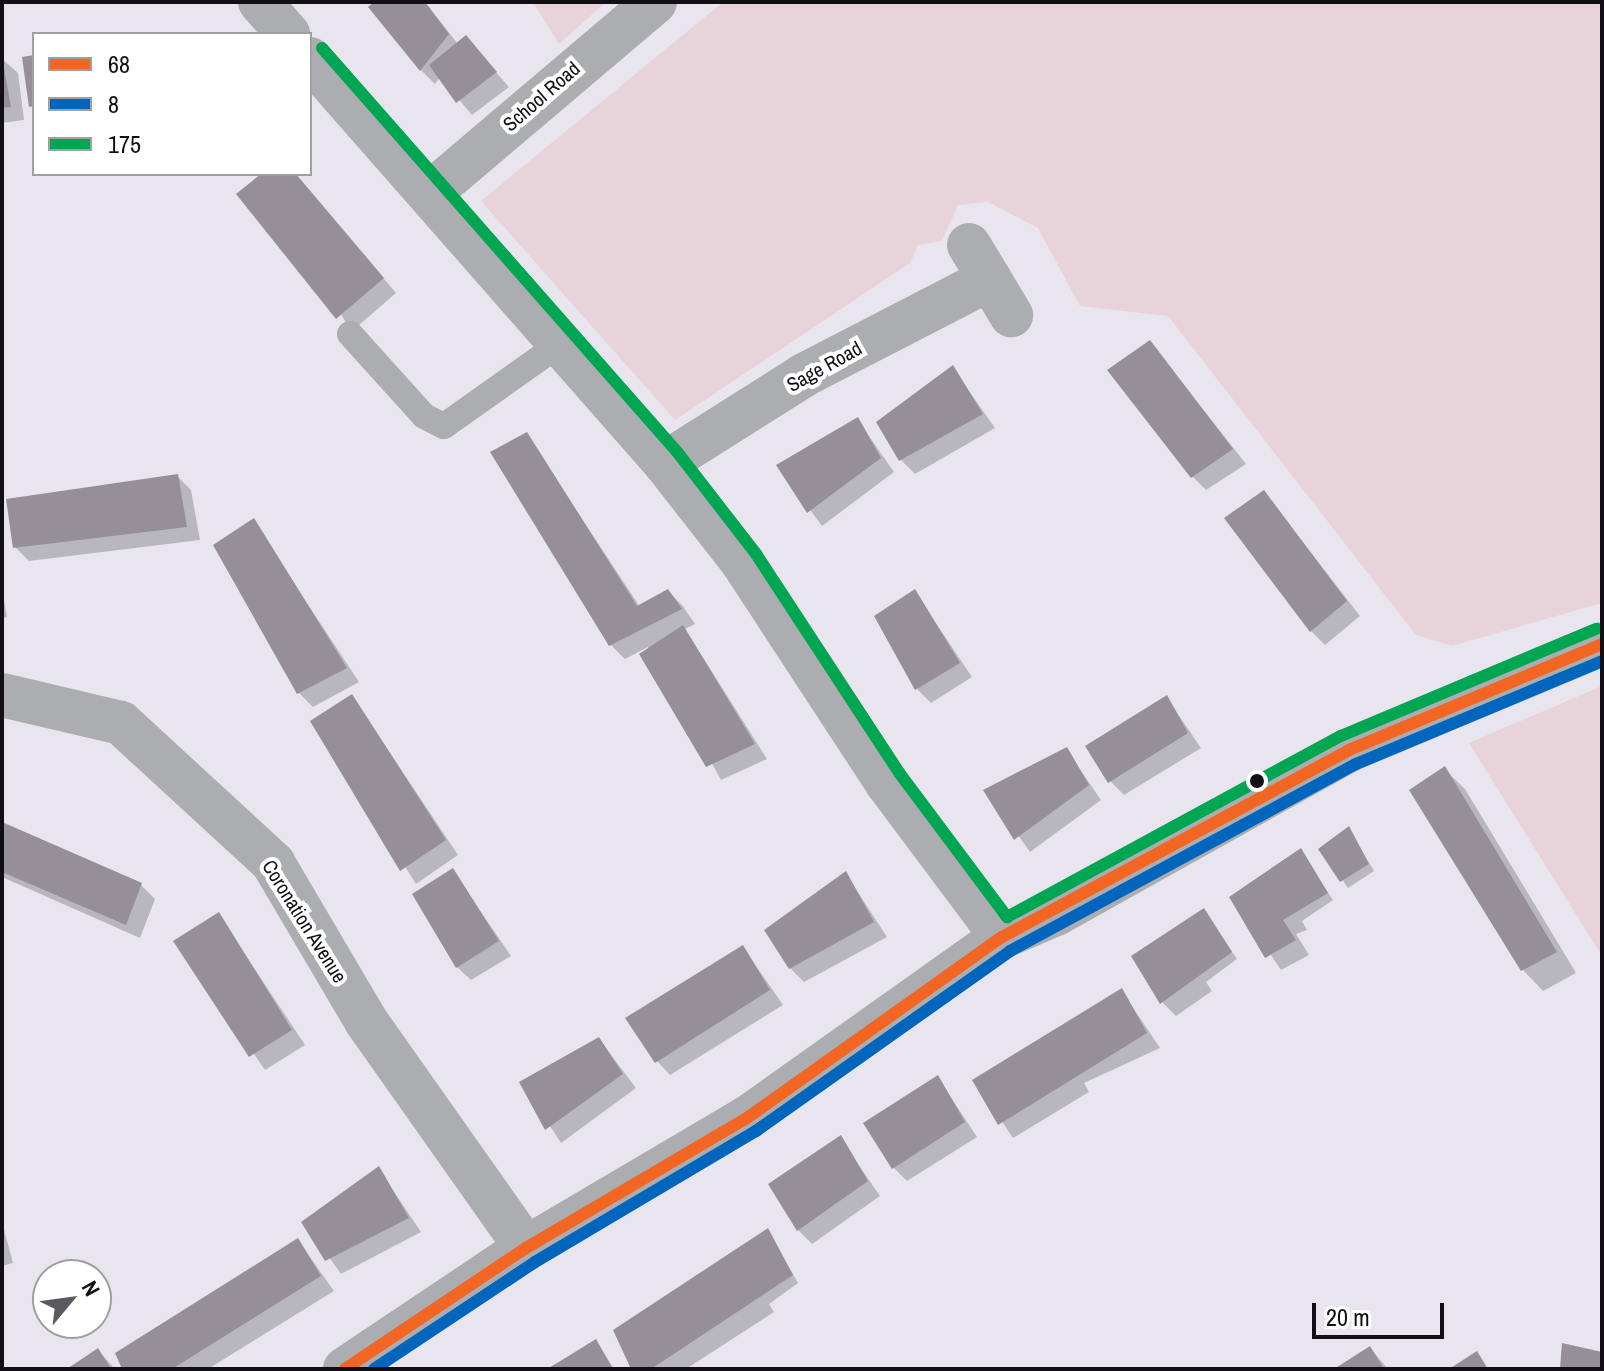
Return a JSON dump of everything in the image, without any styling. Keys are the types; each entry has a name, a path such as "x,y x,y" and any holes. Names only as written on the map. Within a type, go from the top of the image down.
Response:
{"street":[{"path":"260,2 286,32"},
{"name":"School Road","path":"430,193 655,2"},
{"path":"312,61 665,463 743,563 887,783 1002,937"},
{"name":"Sage Road","path":"665,463 804,375 990,280"},
{"path":"345,1369 526,1248 747,1118 1002,937 1349,750 1602,644"},
{"name":"Coronation Avenue","path":"2,695 121,723 273,863 366,1021 526,1248"}],"lane":[{"path":"350,334 424,416 444,426 560,344"}],"shaded area":[{"path":"533,2 606,2 559,44"},
{"path":"723,2 1602,2 1602,603 1452,646 1416,635 1168,316 1080,306 1038,228 988,202 958,205 942,241 918,245 910,263 675,420 481,201"},
{"path":"1602,686 1602,956 1469,743"}],"building":[{"path":"374,2 425,2 449,34 420,71 368,7"},
{"path":"466,35 497,72 456,103 429,65"},
{"path":"32,55 32,106 29,107 22,57"},
{"path":"2,57 11,107 2,108"},
{"path":"258,176 298,176 384,278 336,319 236,194"},
{"path":"1150,340 1233,449 1191,478 1107,370"},
{"path":"953,365 983,414 899,461 876,422"},
{"path":"858,417 881,458 807,513 776,465"},
{"path":"527,432 637,606 668,589 682,609 609,646 490,452"},
{"path":"178,474 187,527 13,548 6,499"},
{"path":"1264,490 1347,601 1310,632 1224,518"},
{"path":"254,518 347,668 297,694 213,545"},
{"path":"915,589 960,663 915,690 874,616"},
{"path":"683,625 755,744 706,767 639,654"},
{"path":"352,694 446,840 400,871 310,721"},
{"path":"1167,695 1188,733 1108,783 1085,746"},
{"path":"1067,747 1089,785 1014,840 983,790"},
{"path":"1445,766 1557,952 1521,971 1409,790"},
{"path":"2,822 142,883 126,925 2,872"},
{"path":"1349,826 1369,864 1340,882 1318,849"},
{"path":"1301,848 1328,893 1283,920 1296,940 1265,958 1229,897"},
{"path":"453,868 499,941 456,968 412,894"},
{"path":"846,871 874,922 789,969 764,930"},
{"path":"1204,908 1232,952 1160,1004 1131,956"},
{"path":"219,912 292,1030 249,1057 173,941"},
{"path":"743,945 770,990 655,1063 625,1018"},
{"path":"1122,988 1147,1033 998,1125 972,1080"},
{"path":"599,1037 623,1074 545,1130 519,1082"},
{"path":"938,1075 965,1122 892,1169 863,1123"},
{"path":"841,1135 868,1181 797,1231 768,1184"},
{"path":"379,1166 409,1218 325,1261 301,1222"},
{"path":"768,1228 793,1275 651,1369 631,1369 613,1330"},
{"path":"298,1238 321,1276 172,1369 122,1369 115,1353"},
{"path":"596,1339 613,1369 547,1369 562,1360"},
{"path":"1562,1343 1602,1352 1602,1369 1560,1369"},
{"path":"1370,1346 1384,1369 1334,1369"},
{"path":"98,1348 111,1369 67,1369"},
{"path":"1477,1351 1488,1369 1449,1369"}],"transit line":[{"name":"175","path":"322,48 678,453 756,554 900,774 1007,917 1341,736 1596,629"},
{"name":"68","path":"345,1369 526,1248 747,1118 1002,937 1349,750 1602,644"},
{"name":"8","path":"374,1369 535,1262 756,1131 1010,951 1356,764 1602,661"}]}
